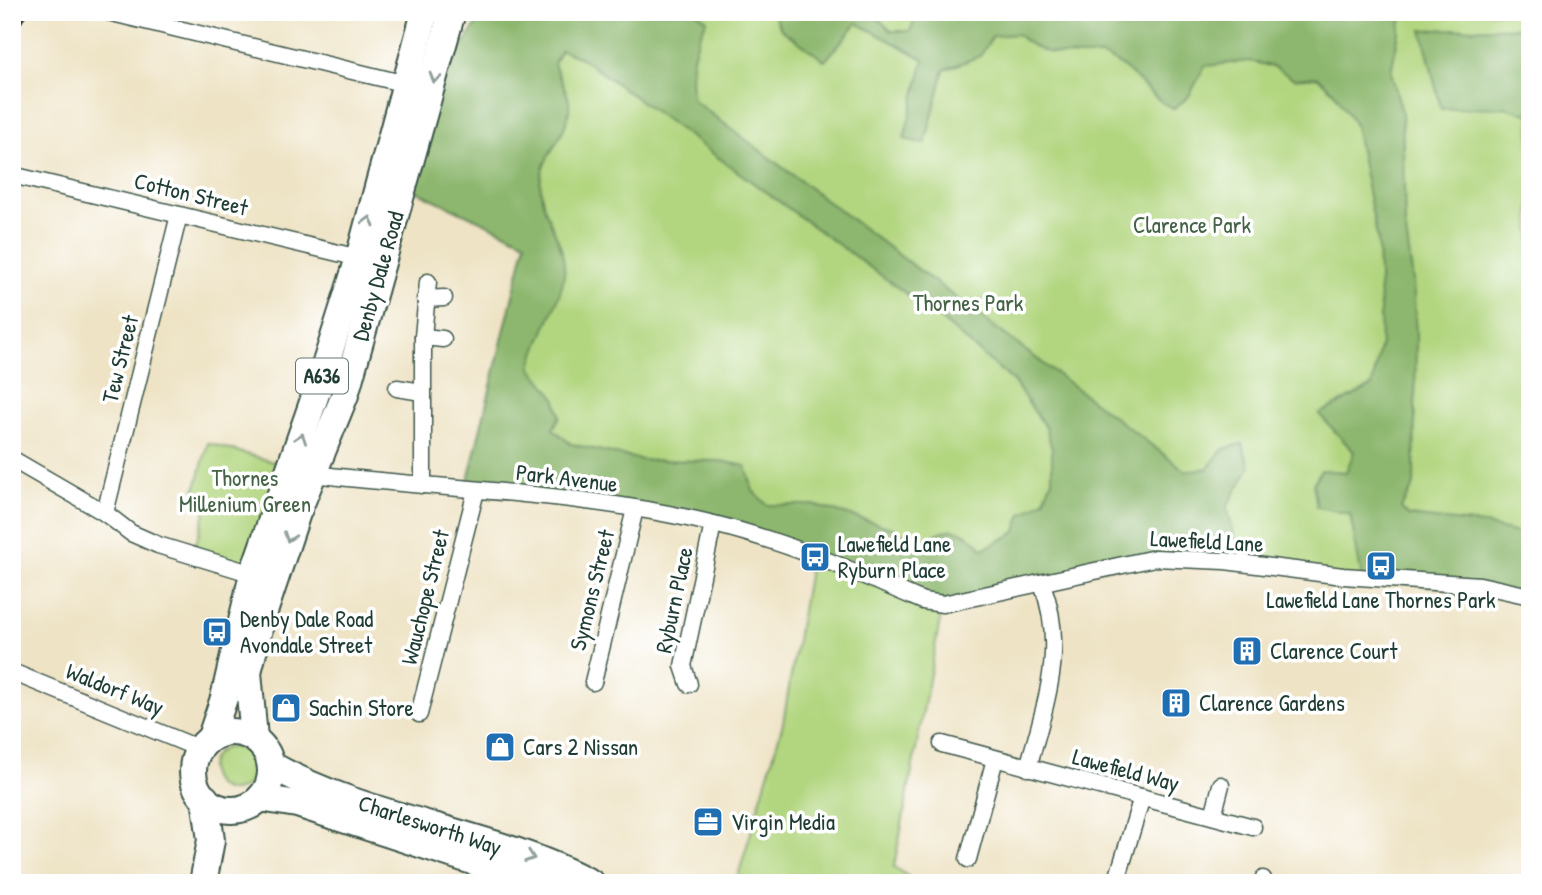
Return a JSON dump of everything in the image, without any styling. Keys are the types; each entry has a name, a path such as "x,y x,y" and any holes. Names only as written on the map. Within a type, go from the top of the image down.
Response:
{"main road":[{"name":"Denby Dale Road","path":"205,743 224,698 253,574 319,385 359,258 425,12"},
{"name":"Denby Dale Road","path":"254,738 248,673 261,621 313,474 345,395 453,12"},
{"path":"205,743 234,732 254,738"},
{"name":"A636","path":"206,872 252,802 267,788 271,765 264,748 254,738"},
{"name":"A636","path":"205,743 194,775 205,798 211,840 206,872"},
{"name":"Charlesworth Way","path":"271,765 325,791 531,858 591,883"},
{"path":"205,798 224,808 252,802"},
{"name":"Charlesworth Way","path":"252,802 297,804 540,883"}],"street":[{"path":"108,12 406,84"},
{"name":"Cotton Street","path":"12,175 359,258"},
{"name":"Tew Street","path":"105,513 179,215"},
{"path":"423,485 423,337 428,282"},
{"path":"425,299 444,298"},
{"path":"423,337 443,339"},
{"path":"397,388 422,392"},
{"path":"12,459 105,513 131,533 158,545 253,574"},
{"name":"Park Avenue","path":"313,474 635,509 713,524 812,552"},
{"name":"Wauchope Street","path":"419,714 476,491"},
{"name":"Symons Street","path":"593,682 635,509"},
{"name":"Ryburn Place","path":"689,684 683,666 713,524"},
{"name":"Lawefield Lane","path":"812,552 923,601 943,604 1155,558 1224,561 1343,576 1480,586 1530,596"},
{"path":"1028,768 1055,657 1050,604 1042,584"},
{"name":"Waldorf Way","path":"12,672 205,743"},
{"name":"Lawefield Way","path":"942,744 1252,827"},
{"path":"968,859 995,760"},
{"path":"1213,816 1221,785"},
{"path":"1116,883 1142,797"}],"green space":[{"name":"Thornes Park","path":"484,12 1530,12 1530,596 1155,558 943,604 894,867 918,883 736,883 783,723 812,552 713,524 466,489 526,242 426,196 448,107"},
{"path":"484,12 696,12 707,20 693,58 693,100 1186,471 1208,468 1223,449 1242,444 1250,467 1227,507 1241,563 1155,558 943,604 713,524 466,489 526,242 403,185 446,72","holes":["561,50 581,58 937,316 1013,381 1046,428 1052,449 1052,479 1044,500 1022,514 1015,533 983,549 967,535 953,530 938,533 920,543 892,528 814,505 767,505 753,491 746,466 721,461 642,460 571,444 553,429 560,416 555,397 531,367 559,297 564,275 561,250 543,203 541,177 569,113 568,97 554,63"]},
{"path":"772,12 872,12 891,31 910,31 918,12 1403,12 1391,72 1402,112 1405,224 1413,281 1416,334 1414,485 1401,508 1408,516 1481,524 1530,536 1530,596 1362,578 1350,514 1317,507 1313,484 1321,470 1346,472 1354,452 1319,414 1372,386 1381,343 1378,242 1355,125 1334,92 1317,77 1294,79 1274,67 1250,61 1205,66 1189,96 1174,109 1164,104 1114,61 1104,57 1047,52 1031,45 1017,34 993,36 980,56 944,70 925,144 904,139 924,59 857,23 825,61 781,29"},
{"path":"1530,27 1530,115 1505,107 1441,109 1422,30"},
{"name":"Thornes Millenium Green","path":"208,443 291,467 253,574 194,550 210,496 195,491"},
{"path":"232,747 247,754 254,769 247,784 232,791 217,784 210,769 217,754"}],"railway":[{"path":"12,34 26,12"}],"place":[{"name":"Lawefield Lane Ryburn Place","path":"815,557"},
{"name":"Lawefield Lane Thornes Park","path":"1381,566"},
{"name":"Denby Dale Road Avondale Street","path":"217,632"},
{"name":"Clarence Court","path":"1247,651"},
{"name":"Clarence Gardens","path":"1176,703"},
{"name":"Sachin Store","path":"286,708"},
{"name":"Cars 2 Nissan","path":"500,747"},
{"name":"Virgin Media","path":"708,822"}],"park label":[{"name":"Clarence Park","path":"1192,225"}]}
